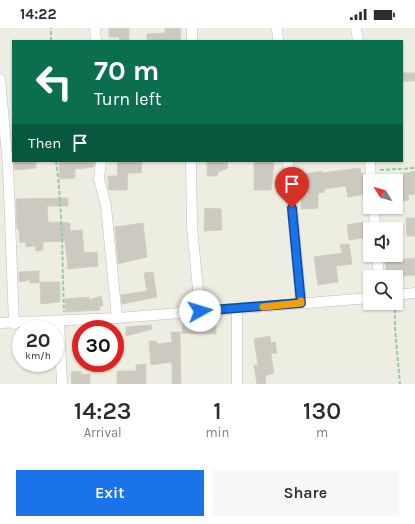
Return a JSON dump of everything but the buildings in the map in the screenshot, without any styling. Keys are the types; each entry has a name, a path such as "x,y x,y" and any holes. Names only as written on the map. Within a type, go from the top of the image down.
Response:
{"street":[{"path":"95,28 96,40"},
{"path":"192,28 192,40"},
{"path":"277,28 278,40"},
{"path":"356,28 358,40"},
{"path":"0,79 8,166 14,320"},
{"path":"101,162 99,179 106,206 117,318"},
{"path":"191,162 192,227 200,311"},
{"path":"288,162 301,303"},
{"path":"403,294 415,293"},
{"path":"64,321 363,299"},
{"path":"237,307 237,384"},
{"path":"0,323 12,324"},
{"path":"62,372 62,384"}],"path":[{"path":"51,28 51,40"},
{"path":"56,162 61,192 60,226 62,320"},
{"path":"370,166 415,168"},
{"path":"395,310 395,329 400,384"}],"slow traffic":[{"path":"263,307 301,303 301,301"}],"route":[{"path":"200,311 301,303 292,208"}]}
